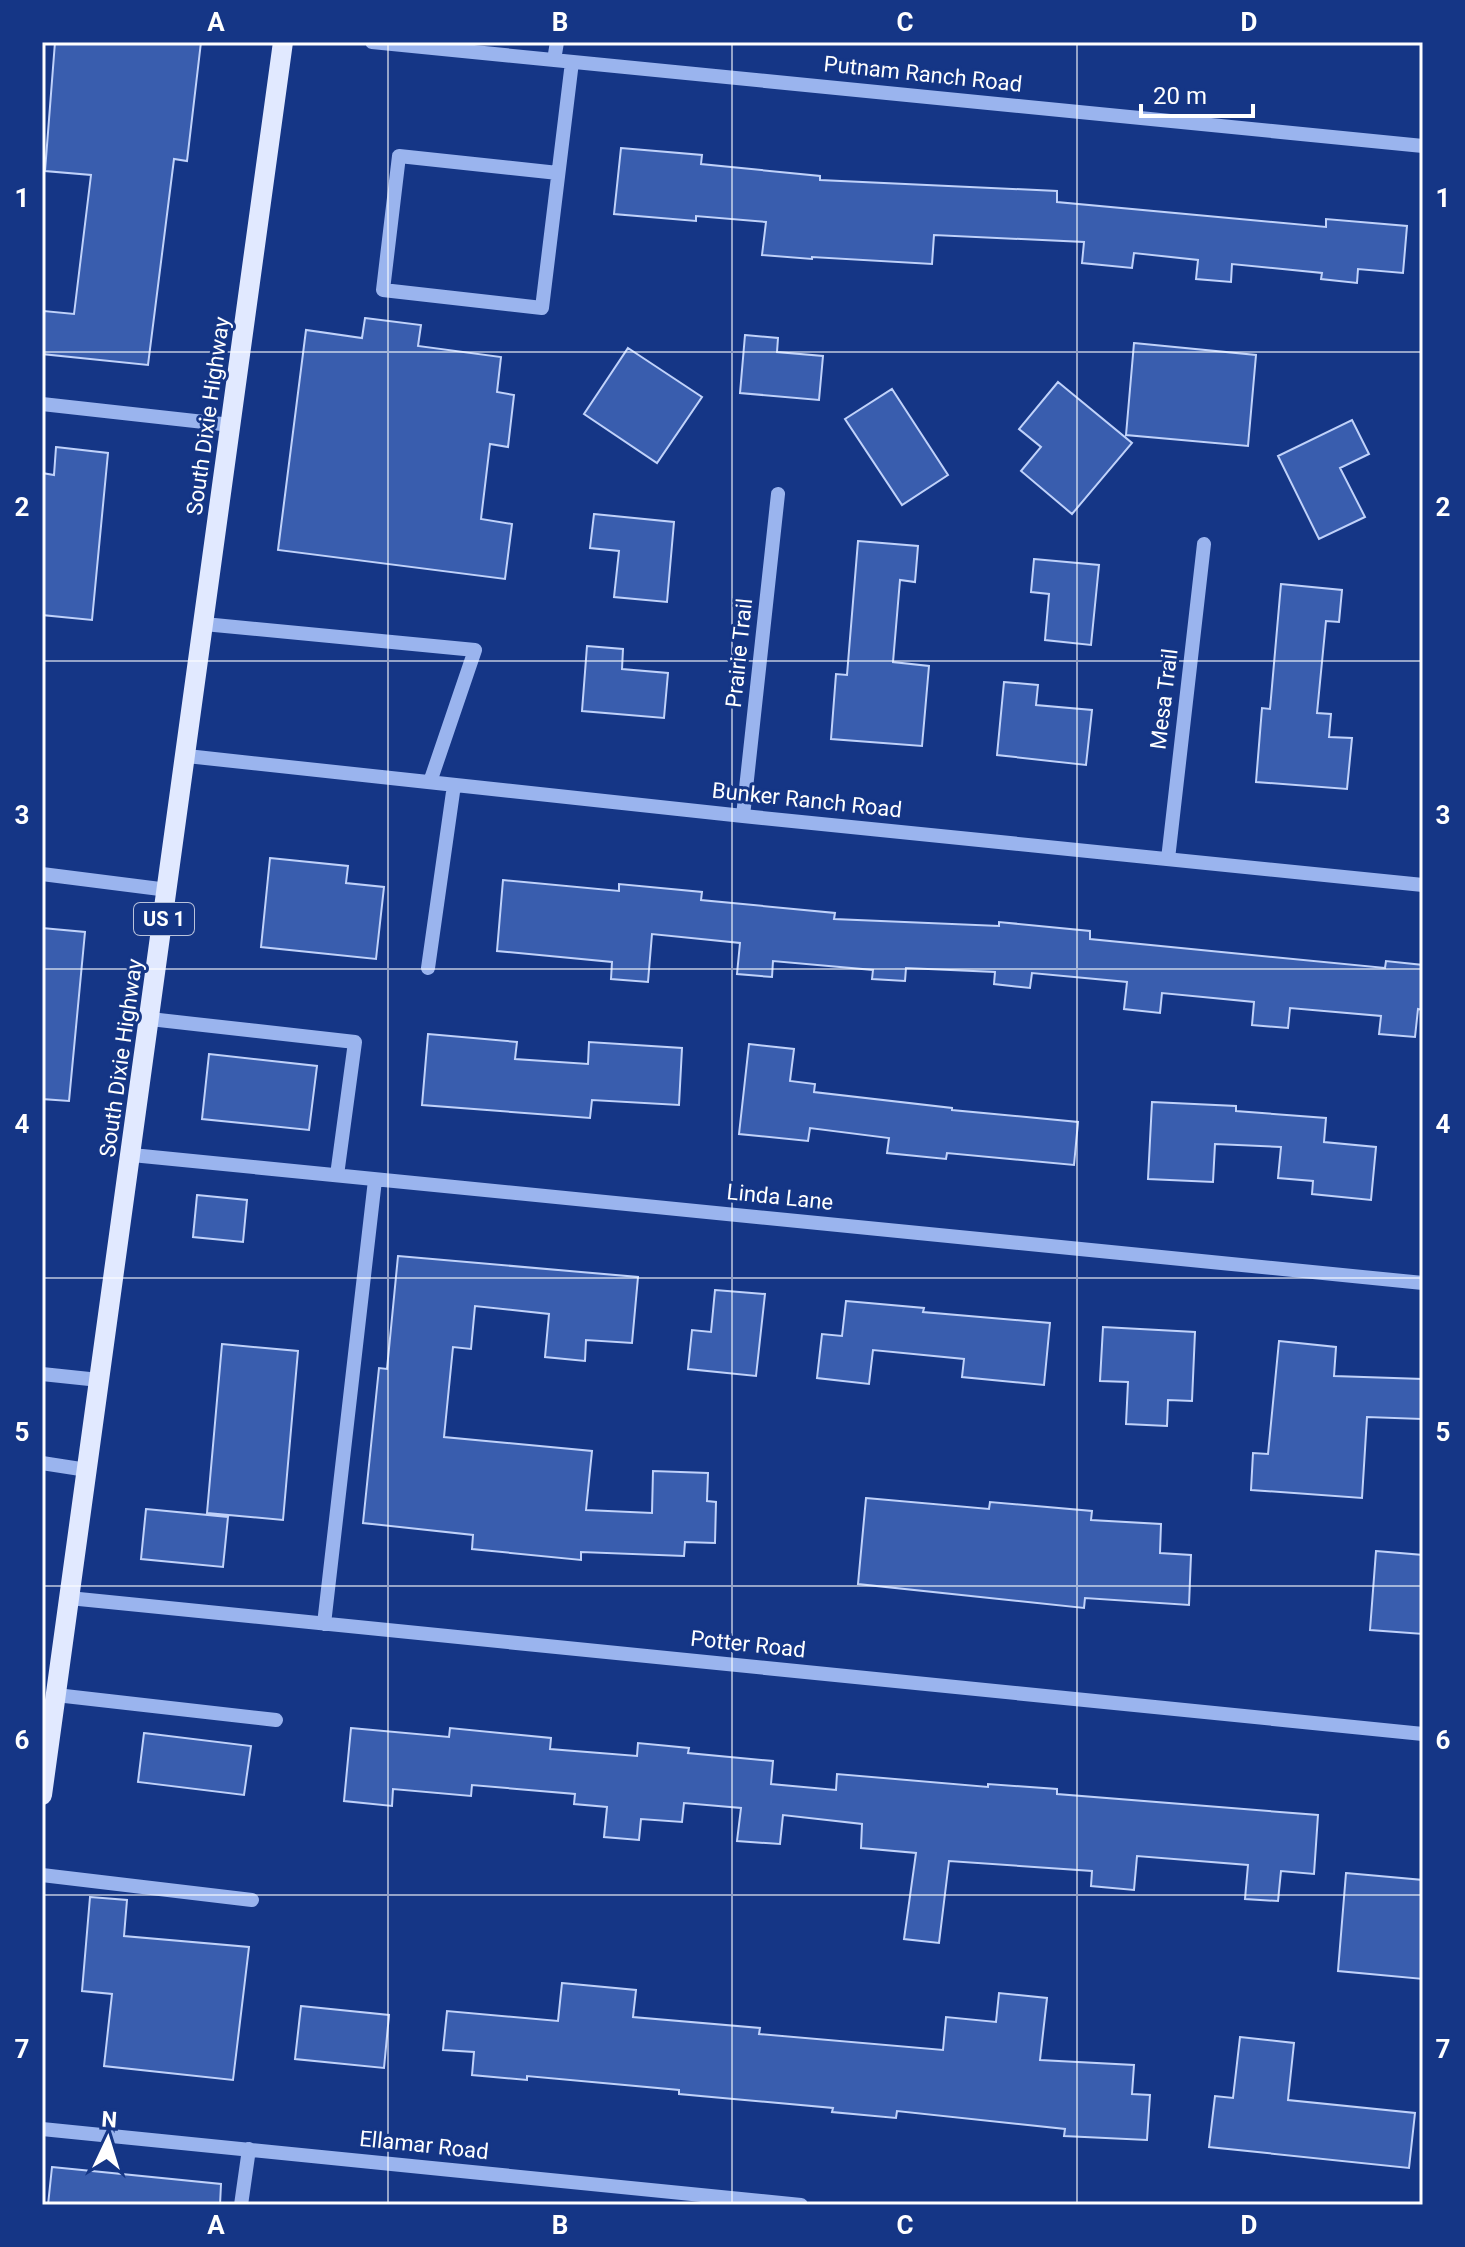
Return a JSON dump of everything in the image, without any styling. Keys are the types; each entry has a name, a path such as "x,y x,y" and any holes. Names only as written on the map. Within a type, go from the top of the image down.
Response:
{"main road":[{"name":"South Dixie Highway","path":"42,1795 46,1727 56,1695 132,1155 283,42"}],"street":[{"name":"Putnam Ranch Road","path":"372,42 1423,146"},
{"path":"554,60 557,42"},
{"path":"558,173 399,156 383,290 542,308 572,62"},
{"path":"42,404 231,425"},
{"name":"Prairie Trail","path":"743,816 778,494"},
{"name":"Mesa Trail","path":"1168,859 1204,544"},
{"path":"204,624 475,650 430,782"},
{"name":"Bunker Ranch Road","path":"187,756 1423,885"},
{"path":"428,968 454,785"},
{"path":"42,874 168,890"},
{"path":"150,1019 355,1042 337,1175"},
{"name":"Linda Lane","path":"132,1155 1423,1283"},
{"path":"324,1624 375,1180"},
{"path":"42,1374 99,1380"},
{"path":"42,1463 87,1470"},
{"name":"Potter Road","path":"69,1598 1423,1734"},
{"path":"56,1695 276,1720"},
{"path":"42,1875 252,1900"},
{"name":"Ellamar Road","path":"42,2129 801,2205"},
{"path":"241,2205 249,2149"}],"building":[{"path":"55,42 201,42 187,161 174,159 148,365 42,354 44,311 74,314 91,175 45,171"},
{"path":"621,148 702,155 701,164 820,176 820,180 1057,191 1057,202 1326,227 1326,219 1407,226 1403,273 1358,269 1357,283 1321,279 1322,273 1232,264 1231,282 1196,279 1198,260 1134,253 1132,268 1082,263 1084,242 934,235 932,264 762,255 766,222 696,216 696,221 614,214"},
{"path":"365,318 421,325 418,346 501,357 497,392 514,395 508,447 490,444 481,519 512,524 505,579 278,550 306,330 362,338"},
{"path":"745,335 778,338 777,352 823,356 819,400 740,393"},
{"path":"1134,343 1256,355 1248,446 1126,435"},
{"path":"628,348 702,397 657,463 584,414"},
{"path":"1058,382 1132,443 1072,514 1021,471 1041,447 1019,429"},
{"path":"892,389 948,475 902,505 845,419"},
{"path":"1352,420 1369,454 1340,468 1365,517 1319,539 1278,456"},
{"path":"56,447 108,453 92,620 42,615 42,473 54,475"},
{"path":"594,514 674,522 667,602 614,597 619,551 590,548"},
{"path":"858,541 918,546 915,582 900,580 893,662 929,666 922,746 831,739 836,674 847,675"},
{"path":"1034,559 1099,565 1091,645 1045,640 1049,594 1031,592"},
{"path":"1281,584 1342,590 1339,622 1326,621 1317,713 1331,714 1329,737 1352,738 1347,789 1256,782 1262,708 1270,709"},
{"path":"587,646 623,649 622,669 668,673 664,718 582,711"},
{"path":"1004,682 1038,685 1036,705 1092,710 1086,765 997,755"},
{"path":"270,858 348,866 346,883 384,887 376,959 261,947"},
{"path":"503,880 619,891 619,884 702,892 701,900 835,913 834,919 999,926 999,922 1090,931 1090,939 1385,968 1386,961 1423,965 1423,1010 1418,1009 1415,1037 1379,1034 1381,1016 1290,1008 1288,1028 1252,1025 1254,1002 1162,993 1160,1013 1124,1009 1127,982 1032,973 1030,988 994,984 995,972 906,968 905,981 872,979 873,970 773,961 772,977 737,974 740,943 652,934 648,982 611,979 612,962 497,951"},
{"path":"42,928 85,932 69,1101 42,1099"},
{"path":"428,1034 517,1042 515,1059 588,1064 589,1042 682,1048 679,1105 592,1100 590,1118 422,1105"},
{"path":"749,1044 794,1049 790,1081 815,1084 814,1092 1078,1122 1074,1165 947,1153 946,1159 887,1153 889,1138 810,1128 808,1141 739,1134"},
{"path":"209,1054 317,1066 309,1130 202,1119"},
{"path":"1152,1102 1236,1106 1236,1111 1326,1118 1324,1142 1376,1147 1371,1200 1312,1194 1313,1181 1278,1178 1281,1147 1215,1144 1213,1182 1148,1179"},
{"path":"197,1195 247,1200 243,1242 193,1237"},
{"path":"398,1256 638,1277 632,1343 586,1340 585,1361 545,1357 549,1314 475,1306 471,1349 453,1347 444,1437 592,1451 586,1510 652,1513 653,1471 708,1473 707,1501 716,1502 715,1543 685,1542 684,1556 581,1552 581,1560 472,1549 473,1535 363,1523 379,1368 387,1369"},
{"path":"715,1290 765,1294 756,1376 688,1369 692,1330 711,1332"},
{"path":"846,1301 924,1308 923,1312 1050,1323 1044,1385 962,1377 964,1359 873,1350 869,1384 817,1378 822,1334 842,1336"},
{"path":"1103,1327 1195,1332 1192,1401 1168,1400 1167,1426 1126,1424 1128,1382 1100,1381"},
{"path":"1279,1341 1336,1347 1334,1376 1423,1379 1422,1419 1367,1417 1362,1498 1251,1490 1253,1453 1268,1454"},
{"path":"222,1344 298,1351 283,1520 207,1513"},
{"path":"866,1498 989,1509 990,1502 1092,1511 1091,1520 1161,1524 1160,1553 1191,1555 1189,1605 1085,1598 1084,1608 858,1584"},
{"path":"146,1509 228,1517 223,1567 141,1559"},
{"path":"1376,1551 1423,1555 1423,1634 1370,1630"},
{"path":"351,1728 449,1737 450,1728 551,1738 550,1749 637,1756 638,1743 689,1748 688,1753 773,1761 771,1784 836,1790 837,1774 988,1787 988,1784 1057,1789 1057,1794 1318,1815 1314,1874 1281,1871 1278,1901 1245,1899 1248,1865 1137,1856 1134,1890 1091,1886 1092,1871 949,1861 939,1943 904,1939 916,1853 861,1848 862,1824 783,1815 780,1844 737,1841 741,1808 684,1803 682,1822 641,1819 639,1840 604,1837 607,1807 574,1804 575,1794 472,1785 471,1796 393,1789 392,1806 344,1801"},
{"path":"144,1733 251,1746 244,1795 138,1782"},
{"path":"1346,1873 1423,1880 1423,1979 1338,1971"},
{"path":"90,1897 127,1900 124,1936 249,1947 233,2080 104,2066 112,1994 82,1991"},
{"path":"562,1983 636,1990 633,2017 760,2028 759,2034 943,2050 946,2017 996,2022 999,1993 1047,1998 1040,2060 1134,2065 1132,2094 1150,2095 1147,2140 1064,2136 1065,2129 897,2111 896,2118 832,2112 833,2108 679,2094 679,2090 527,2076 527,2080 472,2075 474,2052 443,2050 447,2011 558,2021"},
{"path":"301,2006 389,2015 384,2068 295,2059"},
{"path":"1240,2037 1294,2043 1288,2100 1415,2113 1409,2168 1209,2147 1215,2096 1233,2098"},
{"path":"52,2167 221,2184 220,2205 48,2205"}]}
